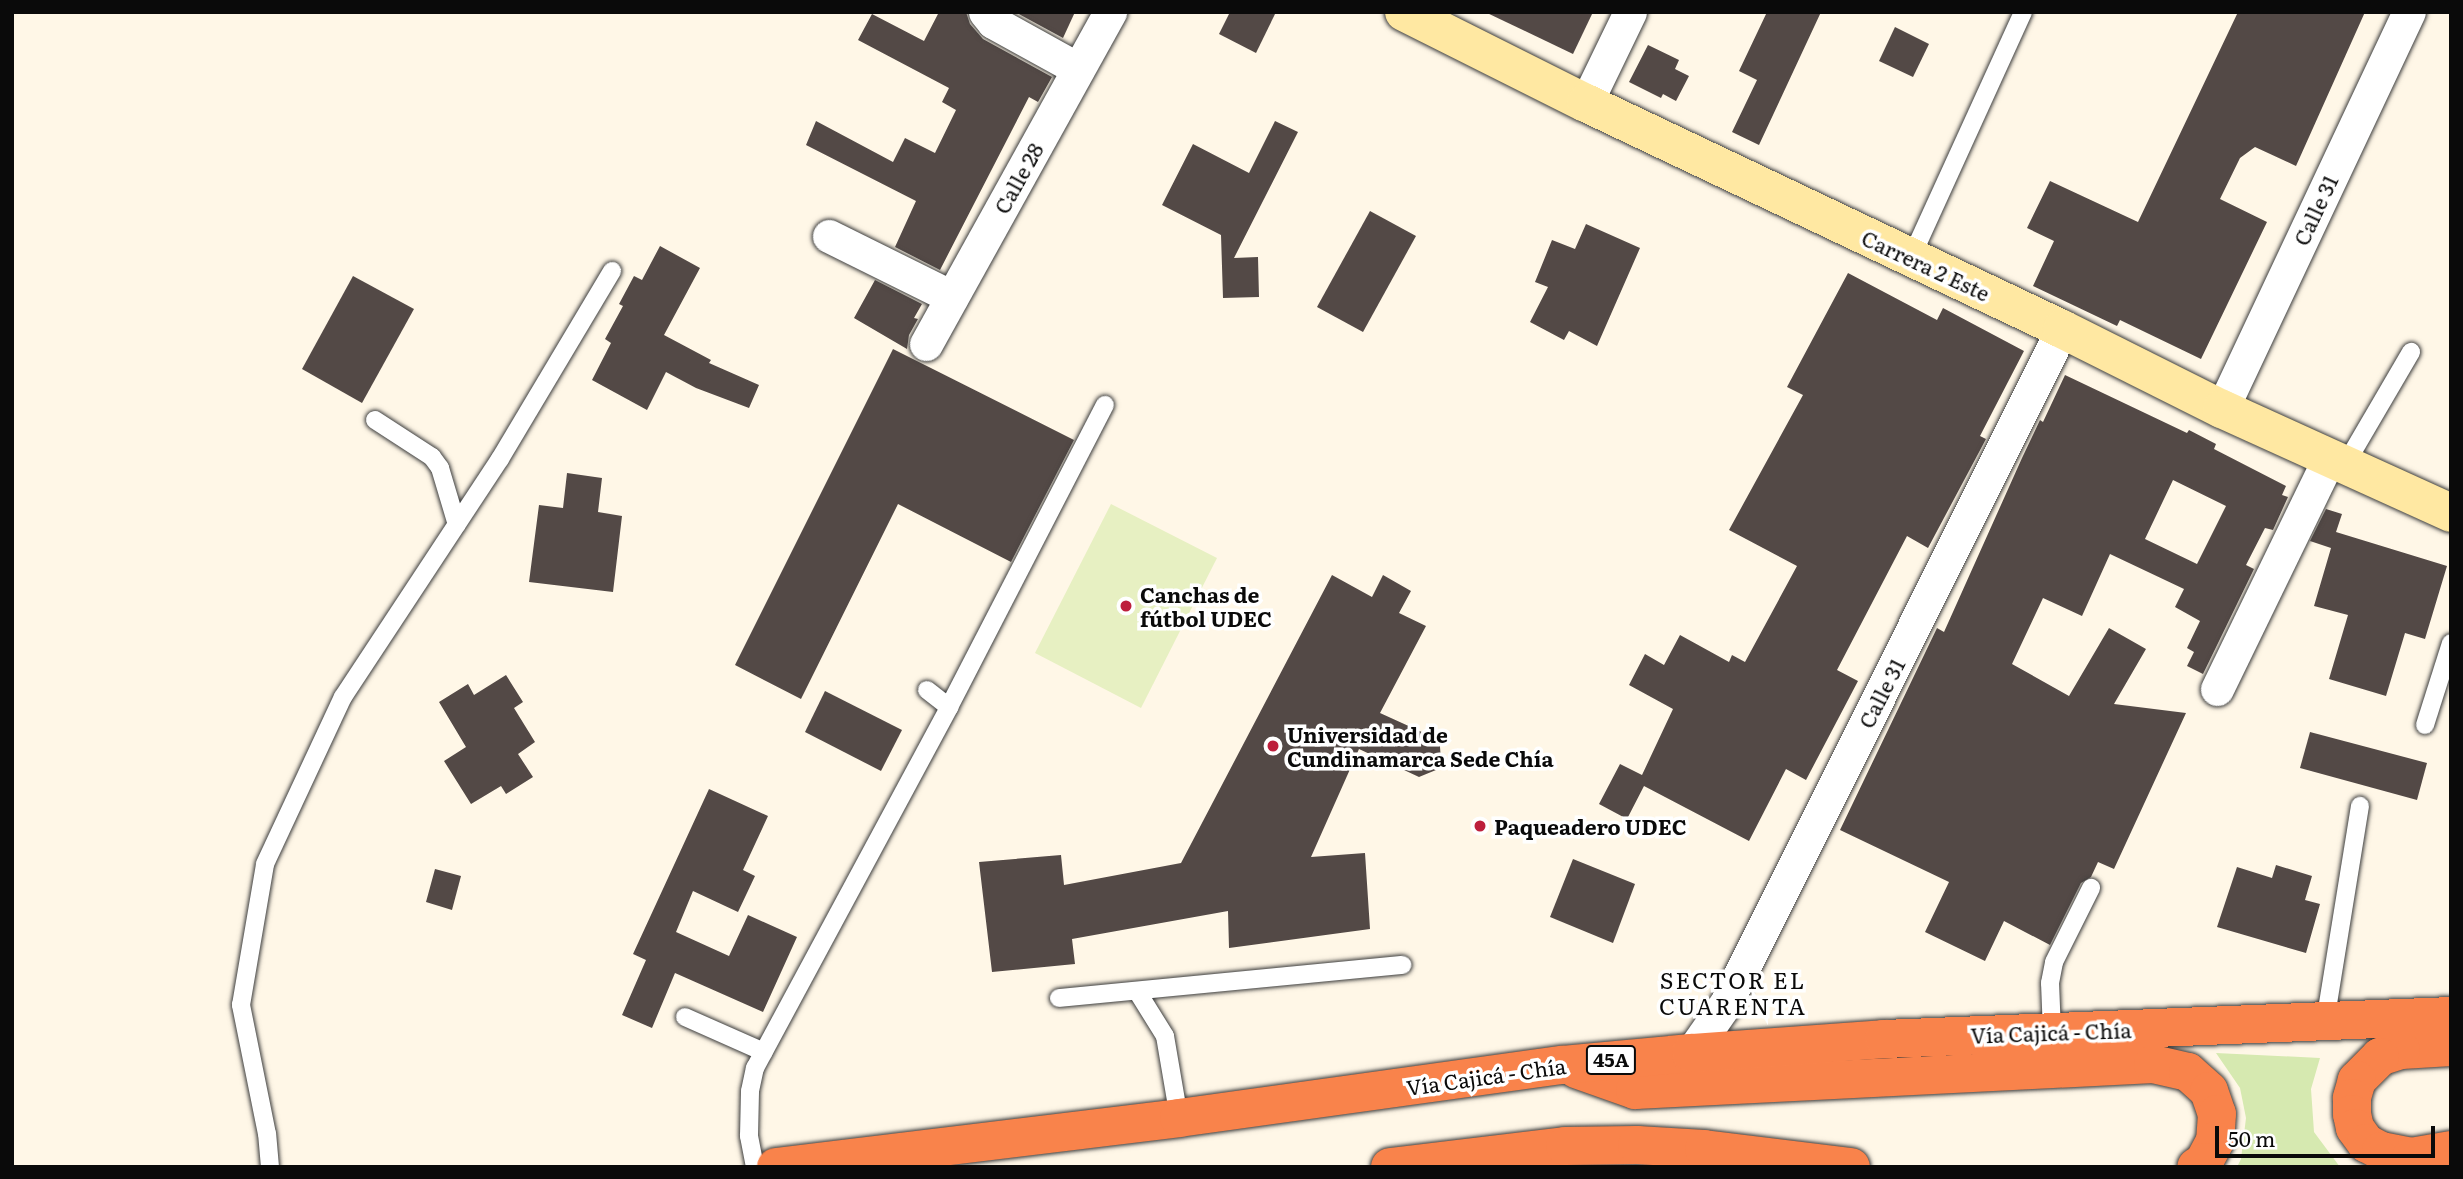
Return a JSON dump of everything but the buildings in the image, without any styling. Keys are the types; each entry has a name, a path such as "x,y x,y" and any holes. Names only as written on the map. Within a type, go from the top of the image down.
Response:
{"highway":[{"name":"Vía Cajicá - Chía","path":"776,1167 1179,1118 1563,1065 1691,1053 2052,1032 2451,1016"},
{"path":"2451,1047 2401,1050 2380,1057 2357,1080 2352,1098 2356,1128 2366,1143 2381,1151 2411,1157 2451,1150"},
{"path":"1563,1065 1635,1090 2153,1064 2188,1072 2209,1091 2217,1114 2215,1141 2204,1162 2196,1167"},
{"path":"1390,1167 1704,1149 1852,1167"}],"street":[{"path":"985,12 993,22 1078,69"},
{"name":"Calle 28","path":"926,344 1110,12"},
{"name":"Carrera 2 Este","path":"1404,12 1586,103 2062,329 2222,409 2451,513"},
{"path":"1586,103 1629,12"},
{"name":"Calle 31","path":"2222,409 2409,12"},
{"path":"829,236 951,297"},
{"name":"Calle 31","path":"1691,1053 1726,1003 2062,329"},
{"path":"2217,690 2337,461"}],"lane":[{"path":"1911,258 2023,12"},
{"path":"270,1167 267,1134 241,1005 265,864 343,697 500,459 612,271"},
{"path":"2337,461 2411,352"},
{"path":"755,1167 749,1136 750,1091 755,1068 949,707 1105,405"},
{"path":"375,420 432,457 440,468 457,525"},
{"path":"2425,724 2451,643"},
{"path":"927,690 949,707"},
{"path":"2325,1022 2360,806"},
{"path":"2052,1032 2050,983 2054,962 2091,888"},
{"path":"1059,998 1402,965"},
{"path":"1137,991 1165,1036 1179,1118"},
{"path":"685,1017 764,1052"}],"green space":[{"name":"Canchas de fútbol UDEC","path":"1111,504 1217,558 1141,708 1035,653"},
{"path":"2216,1053 2320,1058 2311,1089 2314,1132 2340,1167 2237,1167 2241,1159 2246,1118 2240,1088"}],"place":[{"name":"Canchas de fútbol UDEC","path":"1126,606"},
{"name":"Universidad de Cundinamarca Sede Chía","path":"1273,746"},
{"name":"Paqueadero UDEC","path":"1480,826"}],"district":[{"name":"SECTOR EL CUARENTA","path":"1733,992"}]}
